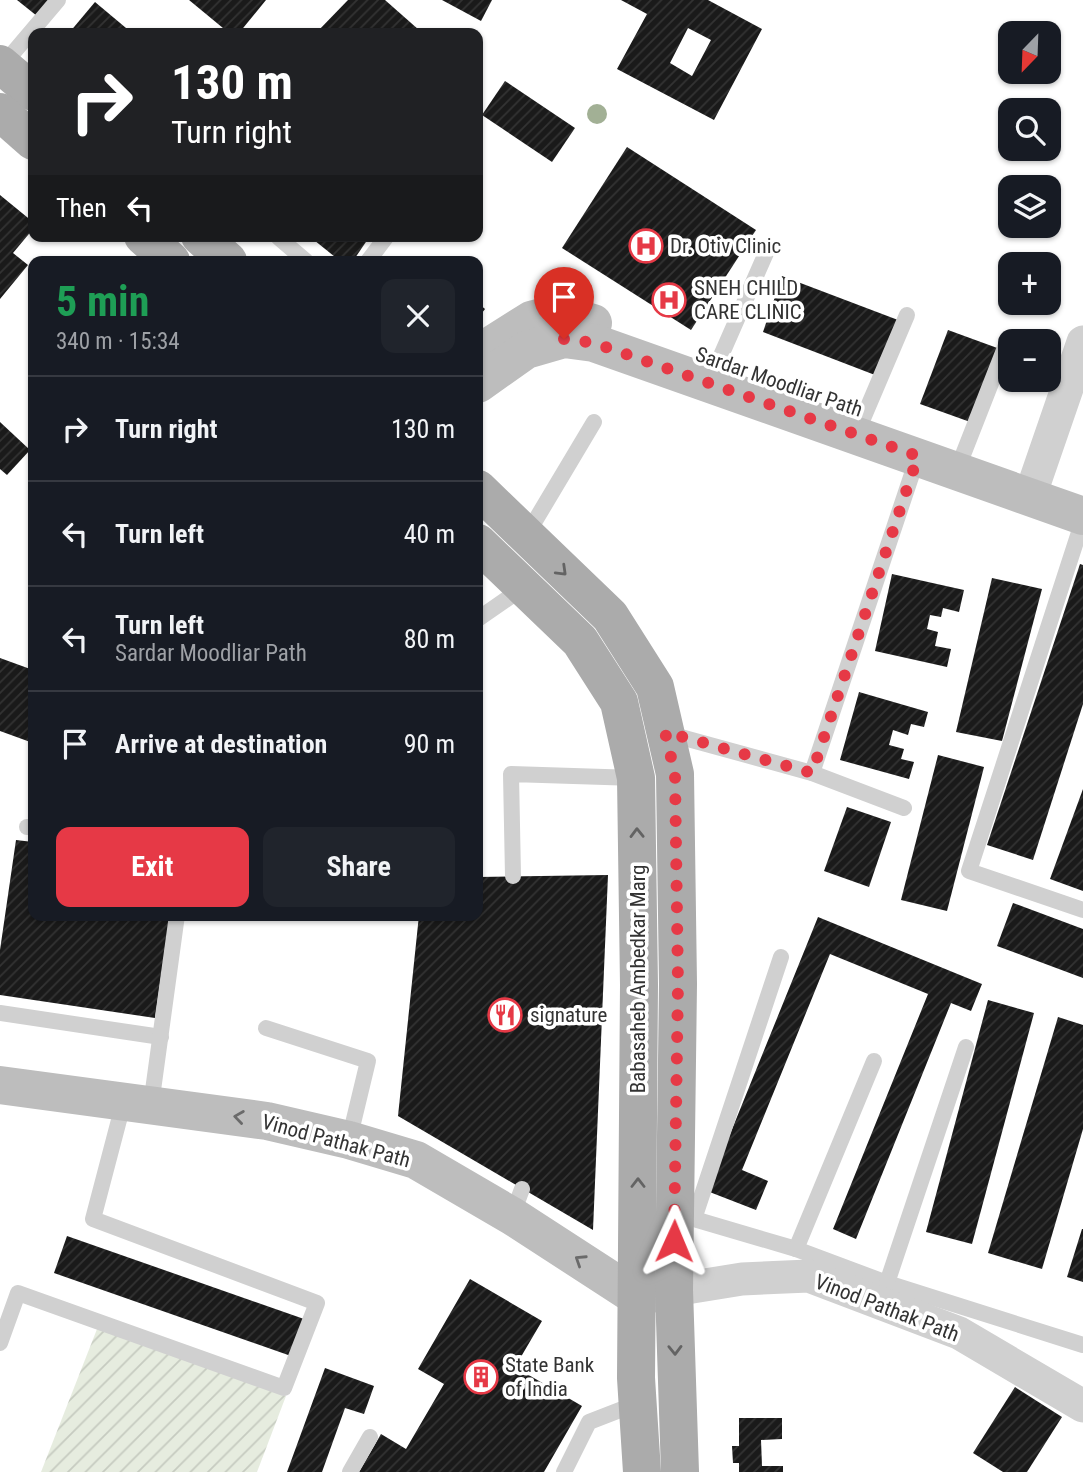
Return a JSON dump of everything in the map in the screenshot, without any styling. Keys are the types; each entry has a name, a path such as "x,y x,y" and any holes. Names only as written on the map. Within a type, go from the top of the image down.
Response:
{"main road":[{"path":"16,82 28,124"},
{"path":"150,242 165,256"},
{"name":"Sardar Moodliar Path","path":"483,351 531,320 558,313 1034,484 1083,490"},
{"name":"Sardar Moodliar Path","path":"483,380 526,350 564,339 594,343 715,371"},
{"name":"Sardar Moodliar Path","path":"861,424 918,456 961,459"},
{"name":"Sardar Moodliar Path","path":"1034,484 1083,518"},
{"name":"Babasaheb Ambedkar Marg","path":"483,494 610,616 655,687 675,774 684,1217 655,1293 638,1403 642,1472"},
{"name":"Babasaheb Ambedkar Marg","path":"483,548 580,641 619,702 636,778 639,985 655,1293 680,1472"},
{"name":"Vinod Pathak Path","path":"0,1085 267,1121 349,1140 416,1160 517,1203 655,1293"}],"street":[{"path":"1034,484 1082,346"},
{"name":"Vinod Pathak Path","path":"655,1293 742,1279 809,1276 958,1334 1083,1406"}],"lane":[{"path":"44,28 58,0"},
{"path":"16,82 28,59"},
{"path":"284,242 300,256"},
{"path":"372,256 382,242"},
{"path":"715,371 766,253"},
{"path":"861,424 907,315"},
{"path":"961,459 998,365"},
{"path":"526,536 594,422"},
{"path":"812,773 918,456"},
{"path":"1083,518 969,871 1083,910"},
{"path":"483,616 524,587"},
{"path":"665,732 812,773 904,808"},
{"path":"513,876 511,774 636,778"},
{"path":"0,1343 18,1293 284,1388 317,1303 93,1219 161,1037 176,921"},
{"path":"781,957 684,1217 796,1249 887,1283 1083,1345"},
{"path":"0,1013 161,1037"},
{"path":"266,1028 368,1060 349,1140"},
{"path":"887,1283 966,1047"},
{"path":"796,1249 874,1061"},
{"path":"564,1472 589,1422 638,1403"},
{"path":"350,1472 370,1437"}],"shaded area":[{"path":"99,1324 286,1396 257,1472 41,1472"}],"building":[{"path":"17,0 50,0 37,16"},
{"path":"189,0 266,0 243,28 223,28"},
{"path":"348,0 385,0 417,28 321,28"},
{"path":"442,0 492,0 481,21"},
{"path":"621,0 708,0 762,29 714,120 617,69 647,14","holes":["688,28 711,40 692,76 670,63"]},
{"path":"95,2 126,28 73,28"},
{"path":"505,81 575,128 552,162 483,114"},
{"path":"627,147 756,230 691,330 562,248"},
{"path":"0,195 28,218 28,235 13,253 28,265 0,299"},
{"path":"316,242 366,242 356,256 334,256"},
{"path":"782,276 898,320 875,375 763,332"},
{"path":"948,330 998,348 973,423 920,404"},
{"path":"0,422 28,448 28,452 7,475 0,469"},
{"path":"1080,564 1083,565 1083,704 1033,860 987,845"},
{"path":"892,574 964,590 959,612 943,608 941,617 930,615 927,629 938,632 935,646 951,649 947,667 875,651"},
{"path":"992,578 1042,589 1002,741 956,732"},
{"path":"0,658 28,668 28,741 0,731"},
{"path":"859,692 928,712 924,727 911,724 908,735 893,730 889,745 904,749 901,759 914,762 909,779 840,760"},
{"path":"938,755 984,767 947,911 901,900"},
{"path":"1083,789 1083,891 1050,879"},
{"path":"847,807 891,822 869,887 824,871"},
{"path":"16,840 28,841 28,921 169,921 155,1018 0,995 0,950"},
{"name":"signature","path":"608,875 593,1230 398,1116 418,921 483,921 483,877"},
{"path":"1013,903 1083,929 1083,978 997,946"},
{"path":"818,917 982,984 971,1011 951,1003 856,1239 833,1229 928,994 830,954 742,1170 768,1181 756,1210 707,1191"},
{"path":"988,1000 1034,1013 972,1244 926,1232"},
{"path":"1058,1017 1083,1025 1083,1129 1042,1269 988,1253"},
{"path":"1083,1229 1083,1282 1067,1277"},
{"path":"67,1236 304,1319 291,1356 54,1273"},
{"name":"State Bank of India","path":"470,1279 542,1321 515,1367 582,1406 544,1472 359,1472 381,1434 406,1449 444,1384 418,1369"},
{"path":"325,1368 374,1386 364,1414 345,1408 322,1472 287,1472"},
{"path":"1015,1387 1062,1417 1027,1472 1003,1472 973,1453"},
{"path":"739,1418 782,1418 782,1439 761,1440 762,1466 783,1466 783,1472 739,1472 739,1463 733,1463 732,1446 739,1446"}],"place":[{"name":"Dr. Otiv Clinic","path":"646,246"},
{"name":"SNEH CHILD CARE CLINIC","path":"669,300"},
{"name":"signature","path":"505,1015"},
{"name":"State Bank of India","path":"481,1377"}],"route":[{"path":"564,339 594,343 918,456 812,773 665,732 675,774 678,984 674,1241"}]}
